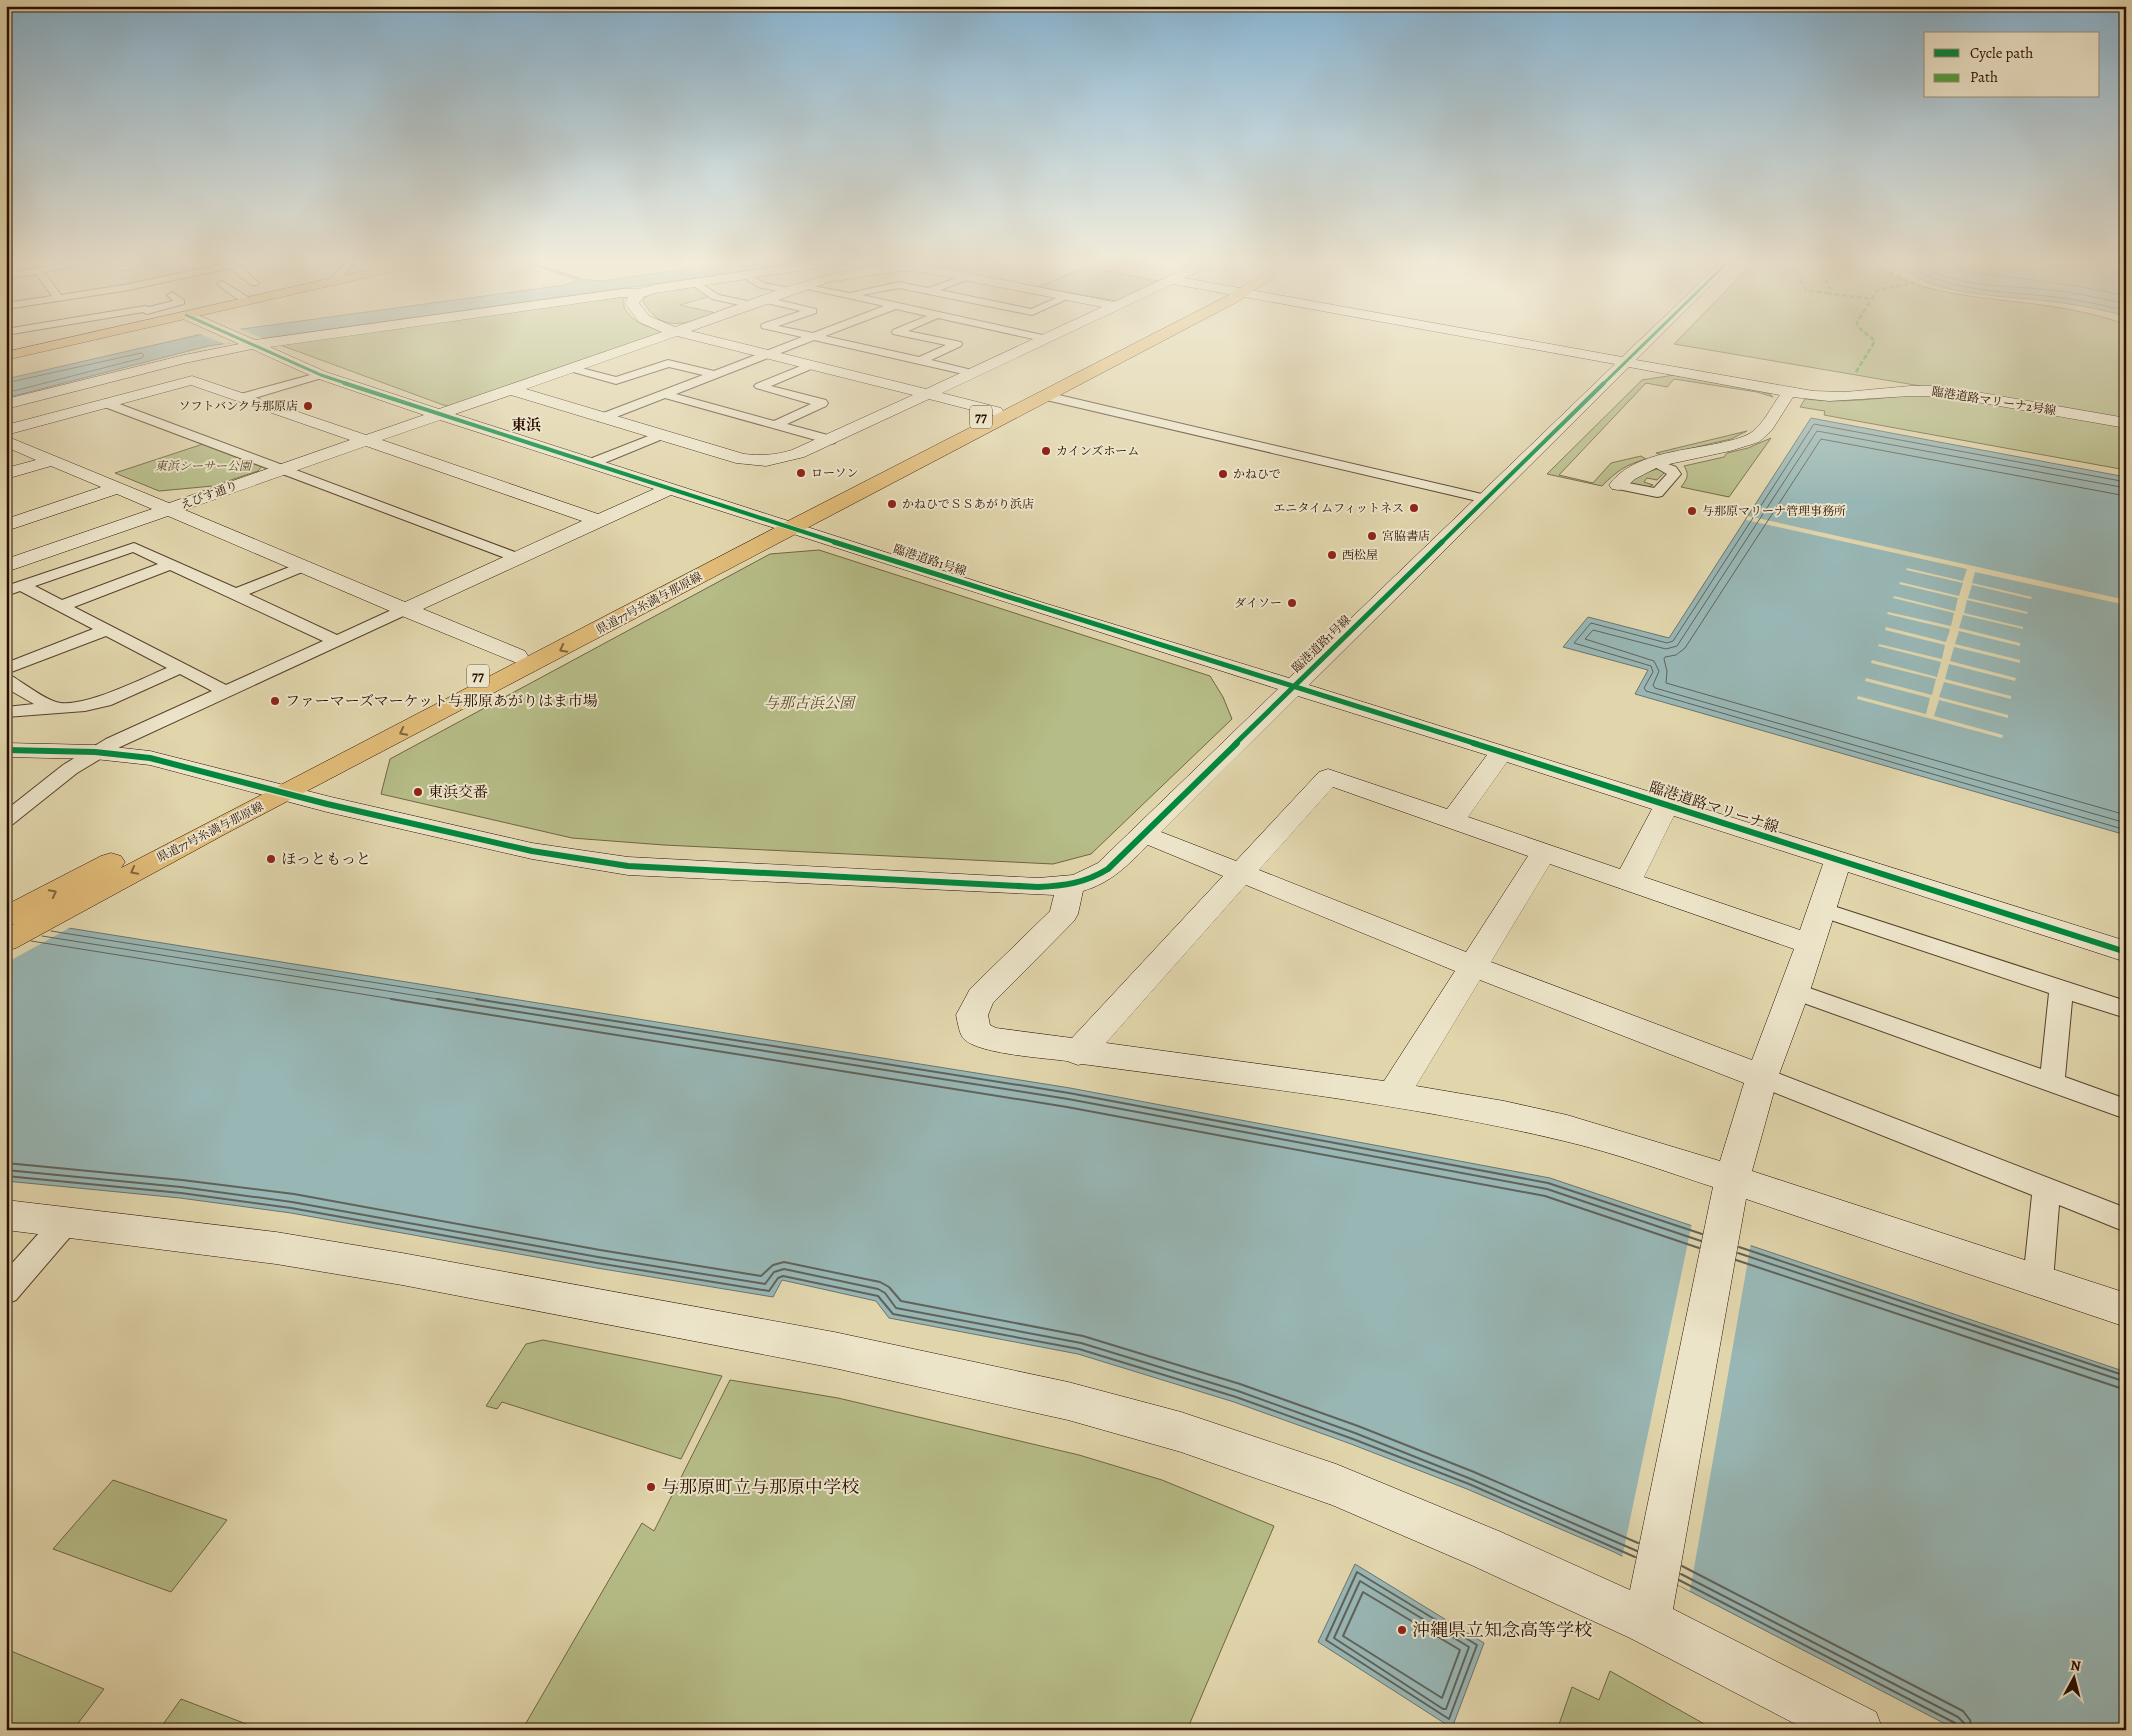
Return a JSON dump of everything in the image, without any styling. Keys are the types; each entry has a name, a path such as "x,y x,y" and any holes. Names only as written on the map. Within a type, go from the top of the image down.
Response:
{"main road":[{"path":"6,356 77,340"},
{"name":"県道77号糸満与那原線","path":"7,925 41,921 286,792 995,411 1139,340"},
{"name":"県道77号糸満与那原線","path":"7,925 261,785 517,656 1046,396 1149,340"}],"street":[{"name":"臨港道路1号線","path":"242,340 321,375 439,414 784,524 1029,605 1294,687 1648,340"},
{"path":"6,404 176,360 249,343 272,340"},
{"name":"えびす通り","path":"6,566 652,340"},
{"path":"709,340 995,411"},
{"path":"602,418 802,340"},
{"path":"829,340 972,373"},
{"path":"920,361 957,344 937,340"},
{"path":"511,390 742,459 759,461 785,459 830,440 1042,340"},
{"name":"臨港道路マリーナ2号線","path":"1503,340 1788,392 1843,398 1915,391 1942,391 2126,423"},
{"path":"570,368 616,381 668,363 713,374"},
{"path":"775,425 822,403 760,386 812,365"},
{"path":"241,398 321,375"},
{"path":"6,430 192,380 599,521"},
{"path":"1618,485 1631,472 1655,463 1740,443 1757,436 1788,392"},
{"path":"663,394 830,440"},
{"path":"1046,396 1486,499"},
{"path":"106,403 518,558"},
{"path":"592,463 661,435"},
{"path":"6,441 302,568 517,656"},
{"path":"6,474 52,460"},
{"path":"1618,485 1657,494 1674,474 1671,470 1655,463"},
{"path":"6,525 117,488"},
{"path":"6,820 95,752 125,736 671,488"},
{"path":"14,588 134,547 337,641"},
{"path":"62,606 171,564"},
{"path":"236,594 302,568"},
{"path":"14,588 62,606 225,691"},
{"path":"6,669 107,630"},
{"path":"6,712 85,706 105,701 180,668"},
{"path":"6,680 53,708"},
{"path":"6,750 95,752 150,758 261,785 327,804 532,851 609,863 1038,887 1070,886 1091,880 1108,869 1294,687"},
{"name":"臨港道路マリーナ線","path":"1294,687 1667,804 2126,952"},
{"path":"1452,820 1502,752"},
{"path":"1078,1053 1328,778 1809,944"},
{"path":"6,804 26,804"},
{"path":"1627,882 1667,804"},
{"path":"1143,834 1472,966 1762,1077 2126,1220"},
{"path":"1393,1095 1543,853"},
{"path":"1647,1621 1728,1198 1762,1077 1795,990 1838,860"},
{"path":"1070,886 1064,914 981,997 972,1016 976,1032 991,1040 1393,1095 1504,1114 1567,1128 1728,1198 2038,1281 2126,1310"},
{"path":"1821,909 2126,1010"},
{"path":"2052,1082 2061,989"},
{"path":"1795,990 2126,1109"},
{"path":"2038,1281 2046,1189"},
{"path":"6,1215 276,1248 402,1269 834,1350 1068,1402 1180,1432 1336,1485 1485,1548 1647,1621 1858,1730"},
{"path":"8,1287 66,1222"}],"green space":[{"path":"307,340 641,340 454,405 446,406 283,346 285,343"},
{"path":"1678,340 2126,340 2126,421 1674,344"},
{"path":"1674,375 1760,391 1773,397 1757,392 1674,379 1667,387 1646,383 1559,475 1593,483 1611,463 1641,456 1646,459 1622,469 1602,486 1547,474 1642,380"},
{"path":"1919,394 2126,426 2126,470 1824,415 1825,411 1800,407 1805,399 1848,401"},
{"path":"1747,431 1731,439 1662,455 1656,453"},
{"path":"1771,438 1729,497 1681,487 1687,477 1684,466 1724,457 1727,453 1748,448"},
{"name":"東浜シーサー公園","path":"203,444 262,466 258,471 213,486 159,491 115,473"},
{"path":"1657,469 1662,470 1664,473 1657,480 1647,478 1644,482 1653,485 1641,487 1630,483 1637,475"},
{"name":"与那古浜公園","path":"819,550 1210,676 1223,697 1232,719 1091,854 1053,864 664,845 572,838 381,794 390,759 770,554"},
{"path":"543,1340 722,1376 681,1459 502,1402 497,1409 486,1406 526,1344"},
{"path":"730,1380 838,1398 1079,1455 1162,1480 1274,1526 1187,1730 522,1730 642,1523 654,1531"},
{"path":"113,1480 227,1520 171,1592 53,1549"},
{"path":"6,1649 104,1689 73,1730 6,1730"},
{"path":"1610,1671 1715,1730 1557,1730 1572,1687 1599,1700"},
{"path":"181,1699 249,1725 246,1730 159,1730"}],"water":[{"path":"176,340 251,340 208,346 6,398 6,379"},
{"path":"1811,418 2126,477 2126,835 1635,694 1648,670 1563,647 1588,617 1669,638"},
{"path":"6,918 1070,1088 1550,1178 2126,1372 2126,1730 1957,1730 1614,1552 1467,1489 1351,1444 1234,1402 1078,1354 889,1318 876,1301 782,1280 773,1297 597,1268 291,1213 180,1198 6,1181"},
{"path":"1355,1564 1484,1643 1452,1728 1318,1642"}],"pier":[{"path":"215,340 256,340 225,344"},
{"path":"1748,516 2126,600 2126,605 1975,572 1972,583 2032,597 2031,599 1972,585 1968,598 2028,612 2027,614 1967,600 1964,613 2023,627 2023,629 1963,615 1959,628 2020,643 2020,646 1959,631 1955,644 2020,660 2020,663 1954,647 1950,661 2016,678 2015,681 1949,664 1945,679 2011,696 2011,699 1944,682 1939,697 2008,715 2008,718 1939,700 1934,716 2003,735 2002,738 1857,699 1858,696 1926,714 1930,698 1865,681 1866,678 1932,695 1936,679 1871,663 1872,660 1937,677 1941,662 1878,646 1879,644 1942,659 1945,645 1885,630 1886,627 1946,642 1950,629 1887,614 1888,612 1951,626 1954,613 1893,598 1894,596 1955,611 1958,598 1899,584 1900,582 1959,596 1963,583 1906,570 1907,568 1963,581 1967,569 1746,520"},
{"path":"6,917 71,927 6,963"},
{"path":"1692,1223 1751,1243 1690,1591 1622,1558"}],"marked path":[{"path":"1856,372 1874,345 1874,340"}],"cycle path":[{"path":"242,340 321,375 379,395 1037,607 1502,752 2126,952"},
{"path":"6,750 95,752 150,758 327,804 532,851 628,866 1038,887 1074,884 1090,879 1108,869 1648,340"}],"place":[{"name":"ソフトバンク与那原店","path":"308,406"},
{"name":"カインズホーム","path":"1046,451"},
{"name":"ローソン","path":"801,473"},
{"name":"かねひで","path":"1223,474"},
{"name":"かねひでＳＳあがり浜店","path":"892,504"},
{"name":"エニタイムフィットネス","path":"1414,508"},
{"name":"与那原マリーナ管理事務所","path":"1692,511"},
{"name":"宮脇書店","path":"1372,536"},
{"name":"西松屋","path":"1332,555"},
{"name":"ダイソー","path":"1292,603"},
{"name":"ファーマーズマーケット与那原あがりはま市場","path":"275,701"},
{"name":"東浜交番","path":"418,792"},
{"name":"ほっともっと","path":"271,859"},
{"name":"与那原町立与那原中学校","path":"651,1487"},
{"name":"沖縄県立知念高等学校","path":"1402,1630"}],"district":[{"name":"東浜","path":"526,425"}]}
